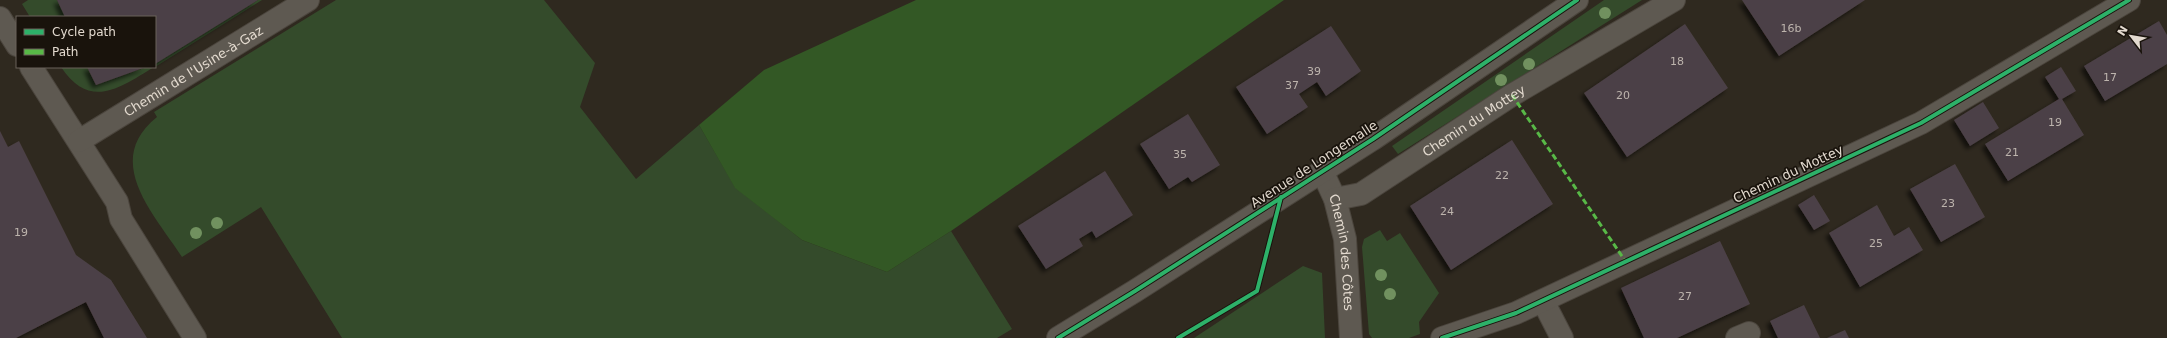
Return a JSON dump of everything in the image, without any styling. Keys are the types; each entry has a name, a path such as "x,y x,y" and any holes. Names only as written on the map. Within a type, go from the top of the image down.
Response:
{"street":[{"name":"Chemin de l'Usine-à-Gaz","path":"79,141 308,0"},
{"name":"Avenue de Longemalle","path":"1058,338 1135,291 1373,139 1578,0"},
{"name":"Chemin du Mottey","path":"1335,199 1361,194 1512,95 1674,0"},
{"name":"Chemin du Mottey","path":"1442,338 1516,313 1543,301 1921,123 2129,0"},
{"path":"0,18 16,43"},
{"path":"32,68 117,202 121,219 195,338"},
{"name":"Chemin des Côtes","path":"1322,171 1335,199 1345,239 1351,338"},
{"path":"1543,301 1562,338"}],"green space":[{"path":"28,0 57,0 65,16 29,16 22,4"},
{"path":"258,0 262,0 156,66 156,63"},
{"path":"336,0 544,0 595,63 580,107 636,179 699,125 735,187 802,240 887,272 951,231 1012,329 997,338 342,338 261,207 182,257 147,205 138,187 133,169 134,151 141,134 157,117 154,112"},
{"path":"916,0 1284,0 951,231 887,272 802,240 735,188 699,125 764,70"},
{"path":"1604,0 1642,0 1398,154 1392,146"},
{"path":"62,68 88,68 96,85 144,68 152,68 130,82 106,91 94,92 83,88 72,80"},
{"path":"1380,230 1387,241 1400,233 1439,293 1419,322 1420,334 1409,338 1372,338 1369,334 1362,247 1364,239"},
{"path":"1303,266 1322,273 1325,338 1194,338"}],"building":[{"path":"57,0 258,0 156,63 156,16 65,16"},
{"path":"1742,0 1865,0 1779,56"},
{"path":"2159,21 2167,35 2167,64 2105,101 2084,66"},
{"path":"1685,24 1728,88 1627,157 1584,93"},
{"path":"1331,26 1361,71 1326,96 1317,82 1299,94 1308,107 1267,134 1236,87"},
{"path":"2061,67 2076,91 2062,99 2084,135 2008,181 1985,144 2059,99 2045,77"},
{"path":"88,68 143,68 96,85"},
{"path":"1983,102 1999,128 1970,146 1954,120"},
{"path":"1188,114 1220,165 1192,182 1188,177 1169,189 1140,144"},
{"path":"0,131 8,147 19,141 76,255 111,280 147,338 104,338 86,302 16,338 0,338"},
{"path":"1512,140 1553,204 1451,270 1410,206"},
{"path":"1955,164 1985,217 1941,242 1910,189"},
{"path":"1105,171 1133,215 1096,238 1092,231 1079,239 1083,246 1046,269 1018,226"},
{"path":"1814,195 1830,221 1814,230 1798,205"},
{"path":"1877,205 1894,236 1909,227 1923,250 1860,287 1829,233"},
{"path":"1720,241 1750,304 1677,338 1644,338 1621,288"},
{"path":"1804,305 1820,338 1778,338 1770,321"},
{"path":"1845,330 1849,338 1827,338"}],"marked path":[{"path":"1512,95 1626,262"}],"cycle path":[{"path":"1058,338 1135,291 1373,139 1577,0"},
{"path":"1442,338 1516,313 1921,123 2129,0"},
{"path":"1178,338 1257,291 1281,197"}]}
